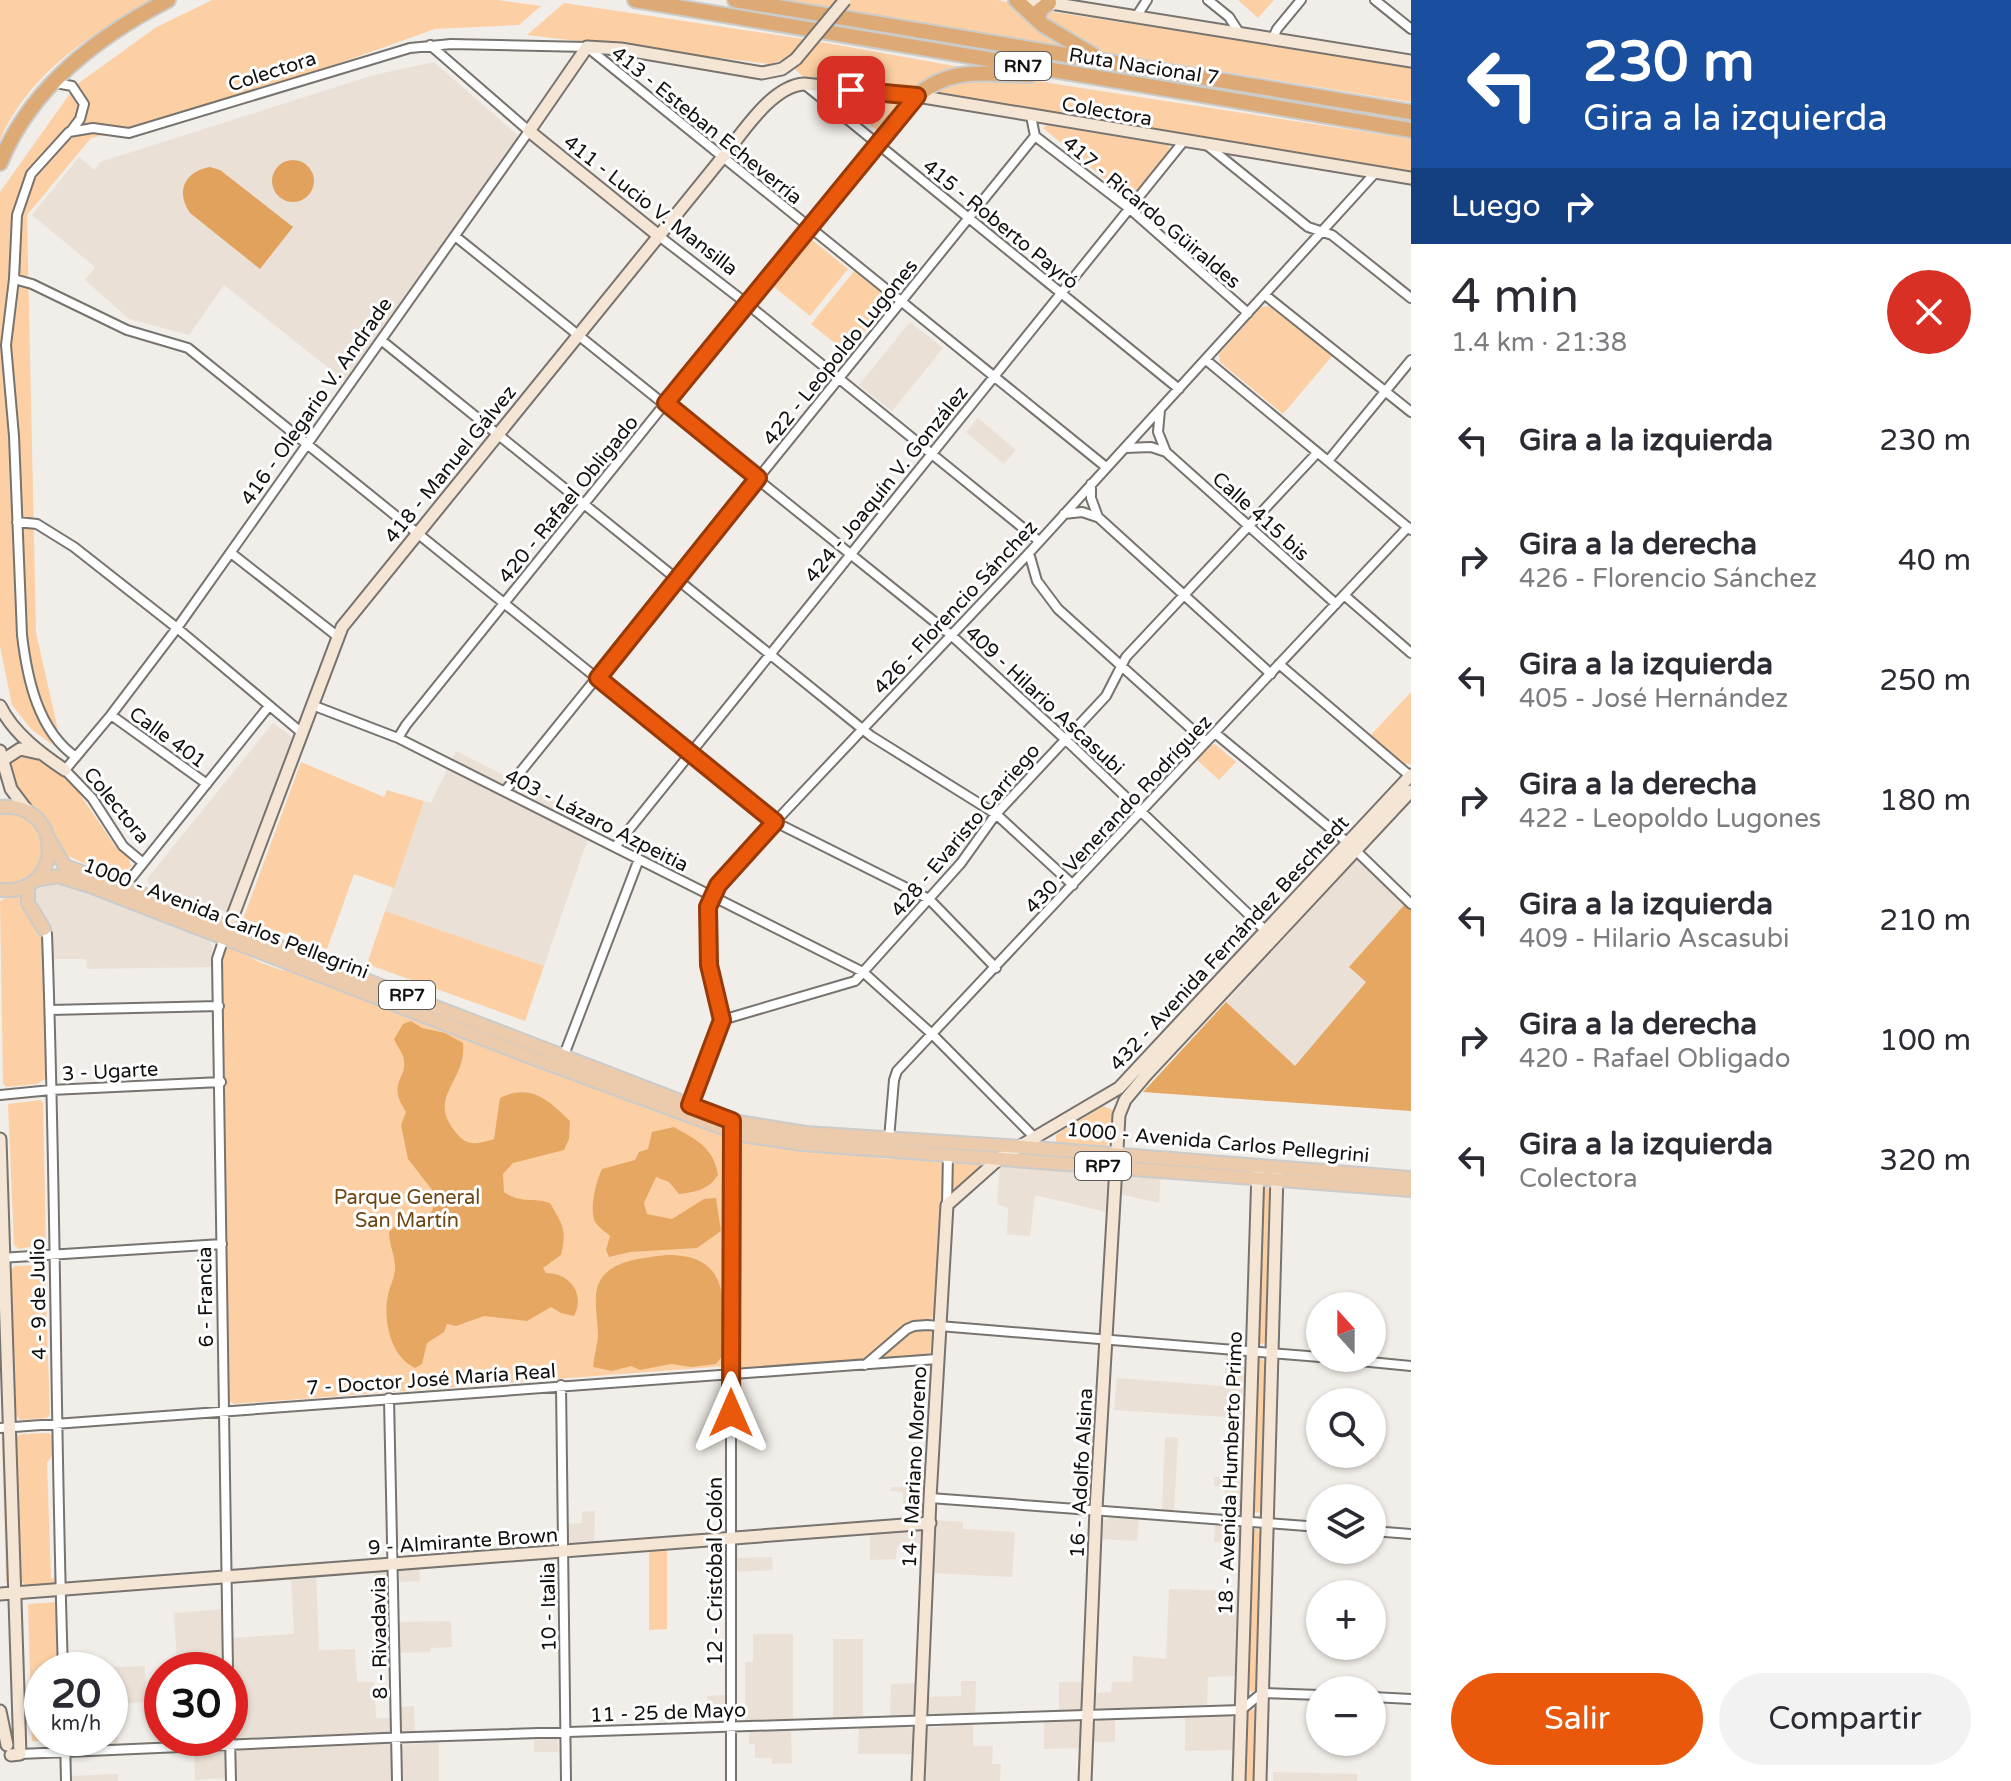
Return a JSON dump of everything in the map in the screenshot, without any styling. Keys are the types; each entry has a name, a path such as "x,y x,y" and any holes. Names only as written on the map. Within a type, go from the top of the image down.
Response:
{"highway":[{"path":"0,163 17,125 51,83 107,36 168,0"},
{"name":"Ruta Nacional 7","path":"635,0 1411,130"},
{"name":"Ruta Nacional 7","path":"735,0 1411,112"},
{"path":"1016,0 1038,20 1077,47 1124,65"},
{"path":"1038,20 1040,10 1049,3"},
{"path":"917,96 940,79 964,74 1093,78"}],"main road":[{"path":"0,807 30,813"},
{"name":"RP7","path":"30,813 41,824 48,838"},
{"name":"1000 - Avenida Carlos Pellegrini","path":"48,838 65,866 124,887 525,1055 688,1109"},
{"path":"44,929 28,903 32,883 47,864 48,838"},
{"name":"1000 - Avenida Carlos Pellegrini","path":"32,883 51,876 64,877 227,932 564,1055 748,1136 803,1144 1000,1158 1115,1161 1258,1172 1411,1178"},
{"name":"RP7","path":"4,893 32,883"},
{"name":"1000 - Avenida Carlos Pellegrini","path":"731,1126 1022,1147 1115,1161"},
{"name":"1000 - Avenida Carlos Pellegrini","path":"1277,1173 1411,1190"}],"street":[{"path":"587,47 621,49 762,73 782,69 796,59 845,0"},
{"path":"1032,0 1411,61"},
{"path":"1136,17 1147,0"},
{"path":"1208,0 1229,17 1240,35"},
{"path":"1272,40 1277,29 1301,0"},
{"path":"1375,0 1411,29"},
{"name":"Colectora","path":"71,131 93,128 129,133 396,51 430,45 543,44 587,47"},
{"name":"411 - Lucio V. Mansilla","path":"430,45 529,131 1039,541"},
{"name":"416 - Olegario V. Andrade","path":"65,770 177,628 587,47"},
{"name":"413 - Esteban Echeverría","path":"587,47 1106,467"},
{"path":"51,83 72,86 81,98 84,110 71,131 57,142 31,174 17,215 14,279 6,345 22,635 31,685 52,734 76,757"},
{"name":"Colectora","path":"800,85 917,96 1411,178"},
{"name":"418 - Manuel Gálvez","path":"227,932 337,636 416,534 722,158 771,100 800,85"},
{"name":"415 - Roberto Payró","path":"800,85 1179,389"},
{"name":"420 - Rafael Obligado","path":"398,738 746,303 917,96"},
{"path":"1031,116 1035,136"},
{"name":"417 - Ricardo Güiraldes","path":"1035,136 1130,209 1248,313"},
{"name":"422 - Leopoldo Lugones","path":"505,791 1035,136"},
{"name":"424 - Joaquín V. González","path":"615,847 850,551 1183,142"},
{"path":"1208,146 1308,227 1332,235 1411,298"},
{"name":"426 - Florencio Sánchez","path":"712,896 718,885 775,822 1029,553 1375,173"},
{"name":"409 - Hilario Ascasubi","path":"455,236 951,635 1265,930"},
{"path":"14,279 32,284 127,330 188,348 775,822 929,899 996,968"},
{"name":"417 - Ricardo Güiraldes","path":"1265,295 1411,412"},
{"path":"381,340 862,729 996,814 1073,885"},
{"path":"1206,360 1409,528"},
{"path":"1328,461 1411,360"},
{"path":"1160,410 1158,432 1166,452"},
{"path":"1125,448 1151,447 1166,452"},
{"name":"Calle 415 bis","path":"1166,452 1336,604"},
{"name":"428 - Evaristo Carriego","path":"722,1020 848,984 863,972 961,863 996,814 1106,696 1121,664 1317,453"},
{"path":"1091,484 1091,498 1098,517"},
{"path":"1064,514 1082,512 1098,517 1271,674"},
{"path":"17,522 37,524 56,534 177,628 302,733"},
{"name":"430 - Venerando Rodríguez","path":"889,1139 897,1071 1409,528"},
{"path":"231,553 337,636"},
{"path":"1029,553 1037,581 1049,599 1206,742"},
{"path":"1344,595 1411,653"},
{"path":"1279,664 1411,775"},
{"name":"403 - Lázaro Azpeitia","path":"312,705 398,738 863,972 933,1035 1036,1139"},
{"path":"0,706 11,723 43,755 65,770"},
{"path":"124,887 269,706"},
{"name":"Calle 401","path":"111,715 207,784"},
{"path":"1215,733 1351,846 1411,904"},
{"path":"30,813 11,789 2,756 20,749 43,755"},
{"name":"Colectora","path":"65,770 92,798 123,846 142,862"},
{"name":"432 - Avenida Fernández Beschtedt","path":"1115,1161 1119,1115 1125,1100 1411,775"},
{"name":"432 - Avenida Fernández Beschtedt","path":"1022,1147 1119,1088 1265,930 1411,791"},
{"path":"564,1055 639,859"},
{"path":"688,1109 722,1020 709,965 707,918 712,896"},
{"name":"4 - 9 de Julio","path":"44,929 47,934 50,1010 55,1423 62,1652"},
{"name":"6 - Francia","path":"227,932 217,959 227,1652"},
{"path":"50,1010 219,1006"},
{"name":"3 - Ugarte","path":"0,1095 221,1082"},
{"path":"1100,1100 1119,1115"},
{"name":"12 - Cristóbal Colón","path":"731,1126 731,1781"},
{"path":"0,1139 4,1427 14,1593 8,1752"},
{"path":"947,1205 1000,1158 1022,1147"},
{"name":"14 - Mariano Moreno","path":"918,1781 948,1154"},
{"name":"16 - Adolfo Alsina","path":"1085,1781 1115,1161"},
{"name":"18 - Avenida Humberto Primo","path":"1239,1781 1258,1172"},
{"name":"18 - Avenida Humberto Primo","path":"1260,1781 1277,1173"},
{"path":"2,1258 222,1244"},
{"path":"865,1365 914,1326 1107,1338 1306,1356"},
{"name":"7 - Doctor José María Real","path":"4,1427 937,1359"},
{"path":"1386,1364 1411,1366"},
{"name":"10 - Italia","path":"561,1385 566,1781"},
{"name":"8 - Rivadavia","path":"389,1398 397,1781"},
{"path":"930,1498 1306,1526"},
{"name":"9 - Almirante Brown","path":"0,1594 930,1523"},
{"path":"1386,1532 1411,1534"},
{"path":"1241,1710 1262,1693 1306,1695"},
{"path":"1386,1698 1411,1699"},
{"name":"11 - 25 de Mayo","path":"248,1741 731,1729 1241,1710"},
{"path":"0,1711 8,1752"},
{"path":"65,1756 66,1781"},
{"path":"230,1756 231,1781"}],"shaded area":[{"path":"434,62 522,139 346,382 224,285 189,335 129,319 85,280 95,267 32,215 79,157 95,170 100,162 374,75"},
{"path":"293,160 308,166 314,181 308,196 293,202 278,196 272,181 278,166"},
{"path":"210,167 220,170 293,227 260,269 190,213 186,205 183,198 185,184 194,173"},
{"path":"910,322 943,348 892,411 859,385"},
{"path":"978,418 1016,450 1004,464 966,432"},
{"path":"273,723 293,738 229,913 148,883 147,879"},
{"path":"456,751 594,821 544,966 385,911 424,801 431,803"},
{"path":"1357,859 1406,903 1349,967 1366,981 1295,1067 1226,1002"},
{"path":"63,879 208,937 212,946 213,967 87,969 86,959 53,959 52,927 37,911 33,894 38,885"},
{"path":"1406,903 1411,908 1411,1111 1143,1092 1226,1002 1295,1066 1366,982 1349,967"},
{"path":"411,1021 463,1043 459,1069 449,1090 445,1111 449,1122 467,1142 494,1139 500,1098 511,1094 521,1092 538,1096 570,1121 569,1139 564,1150 513,1163 503,1174 504,1192 516,1198 550,1203 561,1223 564,1239 561,1255 543,1268 546,1273 562,1276 568,1281 578,1300 574,1316 551,1307 527,1321 484,1316 456,1326 447,1324 444,1332 427,1343 422,1364 415,1368 394,1346 387,1315 388,1295 395,1270 389,1232 401,1220 429,1217 434,1206 433,1191 408,1159 401,1125 406,1112 398,1087 404,1064 394,1039 403,1024"},
{"path":"674,1127 708,1151 718,1175 701,1189 679,1194 669,1182 656,1177 644,1203 647,1214 672,1219 704,1199 716,1198 721,1231 697,1248 630,1252 609,1257 606,1250 610,1236 595,1222 593,1210 602,1169 635,1160 639,1152 648,1149 652,1132"},
{"path":"1000,1165 1102,1168 1111,1174 1110,1213 1035,1195 1030,1236 1007,1234 1008,1208 997,1204"},
{"path":"1161,1172 1159,1203 1119,1194 1121,1174"},
{"path":"666,1255 688,1257 703,1263 714,1273 723,1300 724,1354 716,1364 692,1367 671,1364 640,1370 631,1366 612,1371 593,1367 598,1336 596,1297 603,1277 618,1265"},
{"path":"1226,1354 1245,1359 1246,1387 1243,1388 1241,1418 1114,1410 1117,1378 1224,1386"},
{"path":"1165,1437 1178,1438 1174,1510 1162,1510"},
{"path":"1214,1477 1243,1477 1241,1512 1224,1513 1225,1487 1214,1486"},
{"path":"891,1487 927,1488 924,1517 913,1521 913,1505 903,1505 903,1492 891,1491"},
{"path":"595,1511 594,1545 567,1545 566,1524 582,1523 582,1512"},
{"path":"1113,1516 1139,1518 1137,1541 1101,1539 1103,1521"},
{"path":"933,1520 963,1522 963,1529 1015,1532 1012,1577 931,1573"},
{"path":"1215,1522 1240,1526 1241,1543 1214,1542"},
{"path":"918,1528 922,1531 924,1546 897,1547 896,1559 870,1560 870,1533"},
{"path":"737,1542 738,1558 772,1557 773,1570 732,1572"},
{"path":"419,1567 420,1581 399,1582 399,1568"},
{"path":"374,1570 389,1571 390,1593 375,1594"},
{"path":"316,1575 319,1650 355,1649 357,1682 374,1682 376,1718 392,1718 391,1734 248,1738 248,1652 231,1652 231,1638 294,1634 291,1576"},
{"path":"1169,1589 1240,1591 1238,1676 1208,1677 1207,1705 1096,1709 1096,1693 1111,1692 1112,1682 1132,1682 1133,1656 1166,1659"},
{"path":"222,1609 222,1652 176,1652 174,1613"},
{"path":"451,1621 452,1647 431,1648 430,1652 400,1653 399,1622"},
{"path":"753,1634 793,1634 793,1722 745,1724 745,1662 753,1662"},
{"path":"833,1639 863,1639 863,1719 833,1719"},
{"path":"144,1666 144,1702 128,1703 128,1667"},
{"path":"961,1681 976,1681 975,1715 928,1716 926,1697 961,1696"},
{"path":"1059,1682 1088,1682 1085,1709 1059,1712"},
{"path":"916,1683 915,1711 909,1717 890,1716 891,1684"},
{"path":"726,1695 725,1722 707,1725 707,1696"},
{"path":"414,1706 415,1734 404,1734 400,1730 400,1707"},
{"path":"1230,1715 1236,1719 1237,1750 1185,1751 1185,1717"},
{"path":"1099,1719 1115,1719 1115,1742 1092,1742 1093,1725"},
{"path":"1044,1722 1083,1723 1083,1748 1044,1749"},
{"path":"973,1724 973,1746 993,1746 992,1764 1001,1764 1000,1781 921,1781 924,1728"},
{"path":"909,1726 914,1732 913,1754 858,1754 859,1727"},
{"path":"791,1731 792,1763 772,1764 772,1758 755,1758 755,1744 749,1744 749,1732"},
{"path":"557,1739 559,1752 534,1752 534,1740"},
{"path":"439,1742 439,1781 401,1781 401,1749 404,1745"},
{"path":"388,1744 393,1747 393,1781 235,1781 235,1756 248,1756 248,1749"},
{"path":"194,1756 225,1756 226,1778 195,1780"},
{"path":"1273,1772 1357,1774 1357,1781 1273,1781"},
{"path":"118,1774 118,1781 69,1781 69,1776"}],"green space":[{"path":"0,0 158,0 87,40 45,74 12,116 0,140"},
{"path":"212,0 498,0 541,6 519,25 435,29 295,79 149,125 91,138 27,215 36,633 63,752 32,730 12,705 0,646 0,192 76,85 155,28"},
{"path":"779,0 998,0 1053,12 1411,66 1411,102"},
{"path":"1238,0 1274,0 1258,18"},
{"path":"564,3 804,39 1062,85 1411,139 1411,178 840,85 804,77 783,60 770,64 527,35"},
{"path":"833,92 902,99 904,103 879,132 837,99"},
{"path":"1047,125 1168,145 1170,149 1130,200 1043,128"},
{"path":"811,239 848,269 810,316 773,286"},
{"path":"855,270 891,300 847,353 811,324"},
{"path":"1273,306 1333,355 1283,414 1220,362 1219,354 1261,307"},
{"path":"1411,692 1411,764 1403,764 1370,736"},
{"path":"1215,744 1236,762 1219,780 1197,760 1209,746"},
{"path":"31,753 55,767 77,790 115,846 128,857 131,866 121,875 110,875 64,854 45,818 14,788 8,763 14,754"},
{"path":"301,762 384,797 387,790 424,801 394,888 354,874 327,949 243,919"},
{"path":"0,810 32,818 44,841 45,850 39,867 26,878 9,883 0,883"},
{"path":"24,890 45,938 47,1078 37,1084 6,1087 3,1083 0,901"},
{"path":"385,911 544,966 525,1021 367,964"},
{"name":"Parque General San Martín","path":"228,944 259,962 302,973 724,1133 726,1366 234,1404 229,1401 220,948"},
{"path":"43,1102 46,1244 19,1249 14,1245 8,1104"},
{"path":"1103,1106 1113,1110 1107,1146 1056,1143 1056,1135"},
{"path":"736,1138 887,1159 923,1154 942,1158 946,1172 931,1319 904,1325 862,1361 736,1369 732,1142"},
{"path":"953,1159 986,1162 951,1192"},
{"path":"1262,1187 1272,1192 1267,1342 1258,1345"},
{"path":"41,1265 45,1269 50,1414 47,1418 20,1420 16,1415 11,1269 15,1266"},
{"path":"914,1328 933,1329 930,1355 879,1359"},
{"path":"1258,1360 1267,1362 1264,1510 1258,1513 1252,1510"},
{"path":"49,1433 53,1454 47,1463 51,1578 57,1579 57,1583 27,1586 21,1581 14,1438 21,1434"},
{"path":"4,1438 8,1582 6,1582"},
{"path":"1256,1529 1262,1532 1259,1689 1253,1692 1247,1689 1250,1533"},
{"path":"667,1548 667,1629 649,1630 649,1550"},
{"path":"57,1602 58,1652 29,1652 28,1604"},
{"path":"1252,1709 1258,1712 1257,1781 1244,1781 1246,1713"}],"route":[{"path":"731,1413 732,1121 690,1105 722,1020 709,965 708,907 718,885 775,822 598,678 758,478 666,403 890,125 917,96 851,90"}]}
